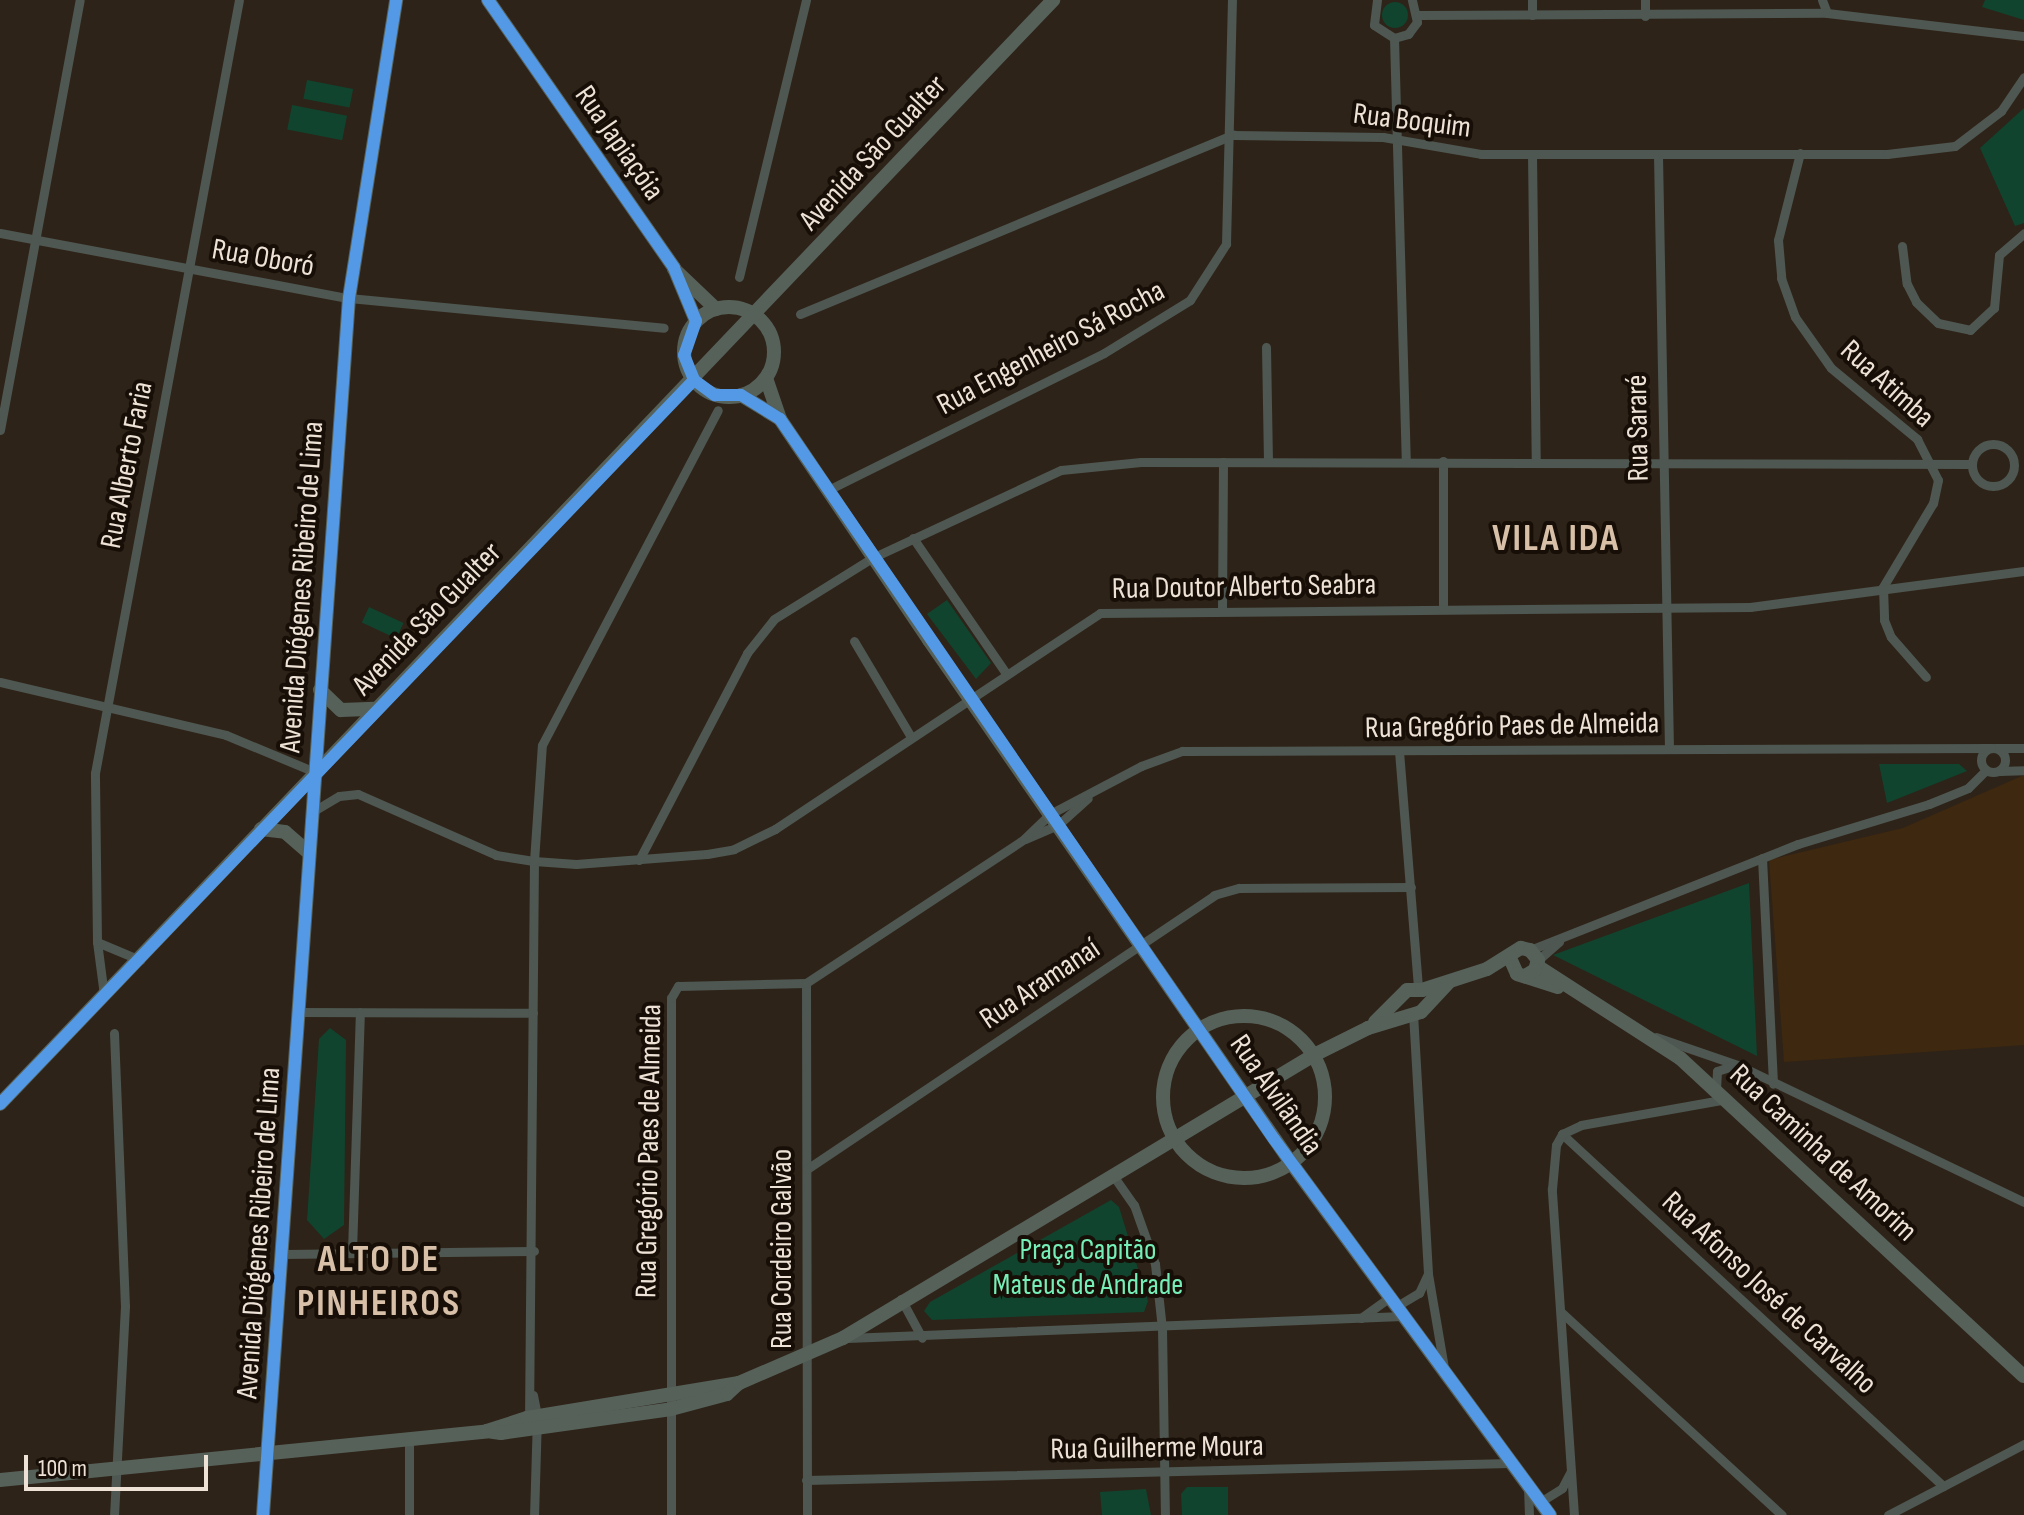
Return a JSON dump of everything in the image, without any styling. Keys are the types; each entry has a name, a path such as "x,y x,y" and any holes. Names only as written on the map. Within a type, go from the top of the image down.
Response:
{"street":[{"path":"0,430 80,0"},
{"name":"Rua Alberto Faria","path":"104,997 97,942 95,773 239,0"},
{"name":"Avenida Diógenes Ribeiro de Lima","path":"263,1515 271,1453 311,812 349,298 396,0"},
{"name":"Rua Japiaçóia","path":"488,0 674,268 716,309"},
{"path":"739,277 806,0"},
{"name":"Avenida São Gualter","path":"0,1104 375,709 756,315 1053,0"},
{"name":"Rua Engenheiro Sá Rocha","path":"826,491 1104,353 1190,300 1226,244 1233,135 1232,0"},
{"path":"1377,0 1374,25 1394,38"},
{"path":"1394,38 1414,29 1418,15 1412,0"},
{"path":"1532,0 1532,15"},
{"path":"1645,0 1645,16"},
{"path":"1726,0 1726,14"},
{"path":"1822,0 1827,13"},
{"path":"1418,15 1827,13 2024,36"},
{"path":"1394,38 1406,461"},
{"name":"Rua Boquim","path":"800,314 1233,135 1399,139 1448,152 1887,154 1955,146 2001,111 2024,77"},
{"name":"Rua Atimba","path":"1800,153 1778,240 1781,278 1795,317 1816,352 1906,427 1932,463 1938,480 1933,503 1883,587"},
{"path":"1532,154 1536,461"},
{"name":"Rua Sararé","path":"1658,155 1664,610 1669,748"},
{"name":"Rua Oboró","path":"0,233 349,298 664,328"},
{"path":"1902,246 1907,284 1916,302 1938,323 1970,330 1994,308 1999,255 2024,233"},
{"name":"Rua Japiaçóia","path":"674,268 696,321"},
{"path":"780,419 741,395 715,395 694,380 684,355 696,321 716,309 740,308 756,315 774,345 766,378 780,419 969,698"},
{"path":"1266,347 1268,462"},
{"path":"741,395 766,378"},
{"path":"534,1515 534,861 542,745 718,410"},
{"path":"1999,445 2012,455 2014,471 2004,484 1987,485 1975,475 1972,464 1983,447 1999,445"},
{"path":"1443,461 1443,609"},
{"path":"639,860 759,636 789,607 872,558 1061,470 1104,463 1223,462 1972,464"},
{"path":"1222,609 1223,462"},
{"path":"913,538 1005,672"},
{"name":"Rua Doutor Alberto Seabra","path":"311,812 339,796 358,794 496,855 534,861 639,860 707,854 750,843 1005,672 1100,613 1222,609 1664,610 1750,607 1883,587 2024,571"},
{"path":"1883,587 1884,620 1891,637 1926,677"},
{"path":"854,641 911,737"},
{"path":"0,682 106,704 226,735 315,772"},
{"path":"320,690 341,710 375,709"},
{"name":"Rua Alvilândia","path":"969,698 1292,1164 1550,1515"},
{"path":"1986,770 1981,759 1994,748 2005,758 2000,771"},
{"name":"Rua Gregório Paes de Almeida","path":"671,1515 671,998 687,984 806,983 1088,798 1141,766 1182,751 2024,748"},
{"name":"Rua Gregório Paes de Almeida","path":"1947,749 1981,759"},
{"path":"1399,751 1411,887 1428,1274 1445,1373"},
{"path":"1525,963 1565,937 1762,858 1929,804 1968,788 1986,770 2024,770"},
{"path":"261,829 285,832 309,853"},
{"path":"1762,858 1773,1084"},
{"name":"Rua Aramanaí","path":"807,1169 1226,891 1411,887"},
{"path":"97,942 140,960"},
{"name":"Rua Caminha de Amorim","path":"0,1480 487,1431 533,1421 671,1402 724,1382 739,1383 843,1338 901,1299 1112,1174 1314,1055 1415,1000 1448,983 1487,969 1525,963 1649,1035 1705,1079 2024,1376"},
{"name":"Rua Cordeiro Galvão","path":"806,983 807,1515"},
{"path":"298,1012 533,1013"},
{"path":"352,1251 360,1012"},
{"path":"1229,1017 1262,1017 1292,1031 1314,1055 1322,1074 1324,1114 1318,1133 1292,1164 1264,1177 1235,1178 1206,1169 1174,1138 1163,1091 1180,1046 1198,1029 1229,1017"},
{"path":"114,1033 125,1210 120,1469 114,1515"},
{"path":"1649,1035 1738,1065 2024,1202"},
{"path":"1574,1515 1552,1165 1562,1134 1599,1120 1703,1106 1722,1094 1717,1071 1738,1065"},
{"path":"1703,1106 1705,1079"},
{"name":"Rua Afonso José de Carvalho","path":"1562,1134 1943,1486"},
{"path":"1112,1174 1150,1244 1162,1328 1165,1515"},
{"path":"284,1254 534,1251"},
{"path":"843,1338 922,1338 1361,1318 1397,1306 1419,1293 1428,1274"},
{"path":"901,1299 922,1338"},
{"path":"1361,1318 1397,1306"},
{"path":"1561,1312 1782,1515"},
{"path":"409,1439 409,1515"},
{"path":"1888,1515 2024,1444"},
{"name":"Rua Guilherme Moura","path":"806,1480 1510,1463"},
{"path":"1540,1502 1562,1488 1573,1468"},
{"path":"1528,1487 1529,1515"}],"shaded area":[{"path":"2024,775 2024,1045 1784,1062 1769,860 1903,828"}],"green space":[{"path":"1985,0 2024,0 2024,20 1982,7"},
{"path":"1395,2 1404,6 1408,15 1404,24 1395,28 1386,24 1382,15 1386,6"},
{"path":"307,80 353,89 350,108 303,99"},
{"path":"292,105 347,116 342,140 287,130"},
{"path":"2024,108 2024,223 2015,226 1980,148"},
{"path":"947,600 991,663 976,679 927,614"},
{"path":"369,607 403,623 396,638 362,622"},
{"path":"1879,764 1959,764 1967,771 1887,803"},
{"path":"1749,883 1757,1056 1553,955"},
{"path":"330,1028 346,1040 344,1225 324,1239 307,1220 319,1039"},
{"name":"Praça Capitão Mateus de Andrade","path":"1111,1200 1119,1207 1148,1301 1144,1312 932,1320 924,1311 930,1302"},
{"path":"1187,1487 1228,1487 1228,1515 1182,1515 1181,1494"},
{"path":"1146,1489 1151,1515 1102,1515 1100,1492"}],"cycle path":[{"path":"263,1515 349,298 396,0"},
{"path":"488,0 674,268 696,321 684,355 694,380 715,395 741,395 780,419 1274,1139 1550,1515"},
{"path":"0,1104 694,380"}],"district":[{"name":"VILA IDA","path":"1556,539"},
{"name":"ALTO DE PINHEIROS","path":"379,1282"}]}
